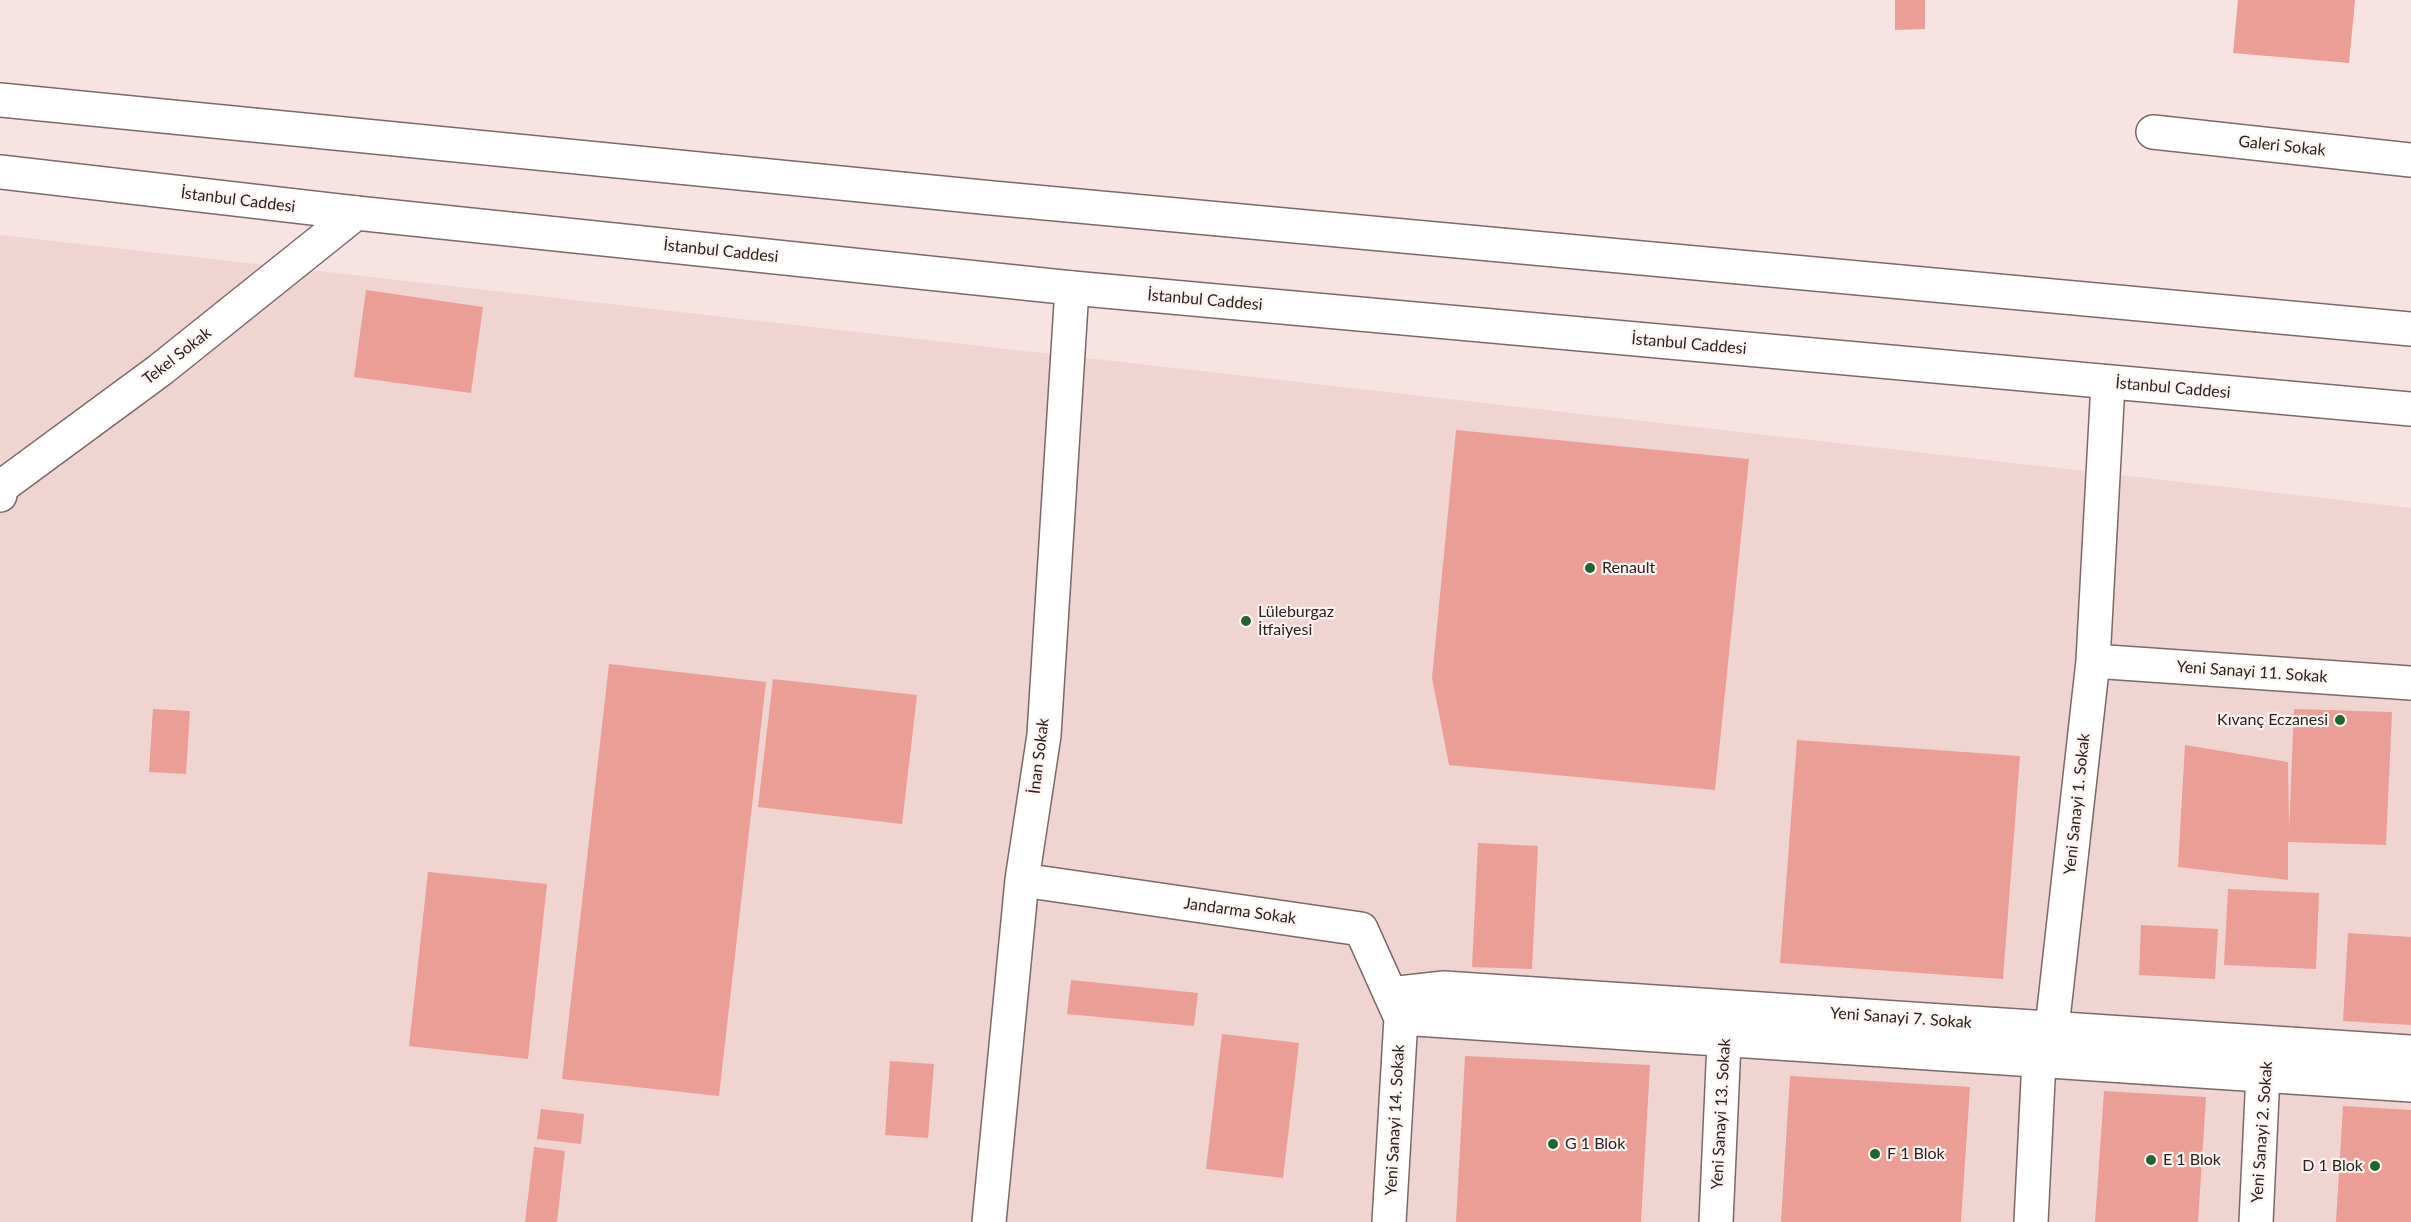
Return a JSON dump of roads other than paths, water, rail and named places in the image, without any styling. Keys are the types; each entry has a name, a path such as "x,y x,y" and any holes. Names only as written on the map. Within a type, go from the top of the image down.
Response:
{"main road":[{"path":"0,99 992,198 2411,329"},
{"name":"Galeri Sokak","path":"2153,132 2411,160"},
{"name":"İstanbul Caddesi","path":"0,172 356,213 1072,288 2411,409"},
{"name":"Tekel Sokak","path":"0,495 1,488 160,370 356,213"},
{"name":"İnan Sokak","path":"989,1222 1022,880 1044,735 1072,288"},
{"name":"Yeni Sanayi 1. Sokak","path":"2031,1222 2039,1060 2052,1028 2093,661 2108,383"},
{"name":"Yeni Sanayi 11. Sokak","path":"2093,661 2411,683"},
{"name":"Jandarma Sokak","path":"1022,880 1361,929 1396,1006"},
{"name":"Yeni Sanayi 7. Sokak","path":"1396,1006 1444,988 2411,1052"},
{"name":"Yeni Sanayi 7. Sokak","path":"1396,1006 1725,1041 2411,1085"},
{"name":"Yeni Sanayi 14. Sokak","path":"1389,1222 1396,1006"},
{"name":"Yeni Sanayi 13. Sokak","path":"1716,1222 1726,1006"},
{"name":"Yeni Sanayi 2. Sokak","path":"2256,1222 2263,1074 2269,1042"}],"place":[{"name":"Renault","path":"1590,568"},
{"name":"Lüleburgaz İtfaiyesi","path":"1246,621"},
{"name":"Kıvanç Eczanesi","path":"2340,720"},
{"name":"G 1 Blok","path":"1553,1144"},
{"name":"F 1 Blok","path":"1875,1154"},
{"name":"E 1 Blok","path":"2151,1160"},
{"name":"D 1 Blok","path":"2375,1166"}]}
